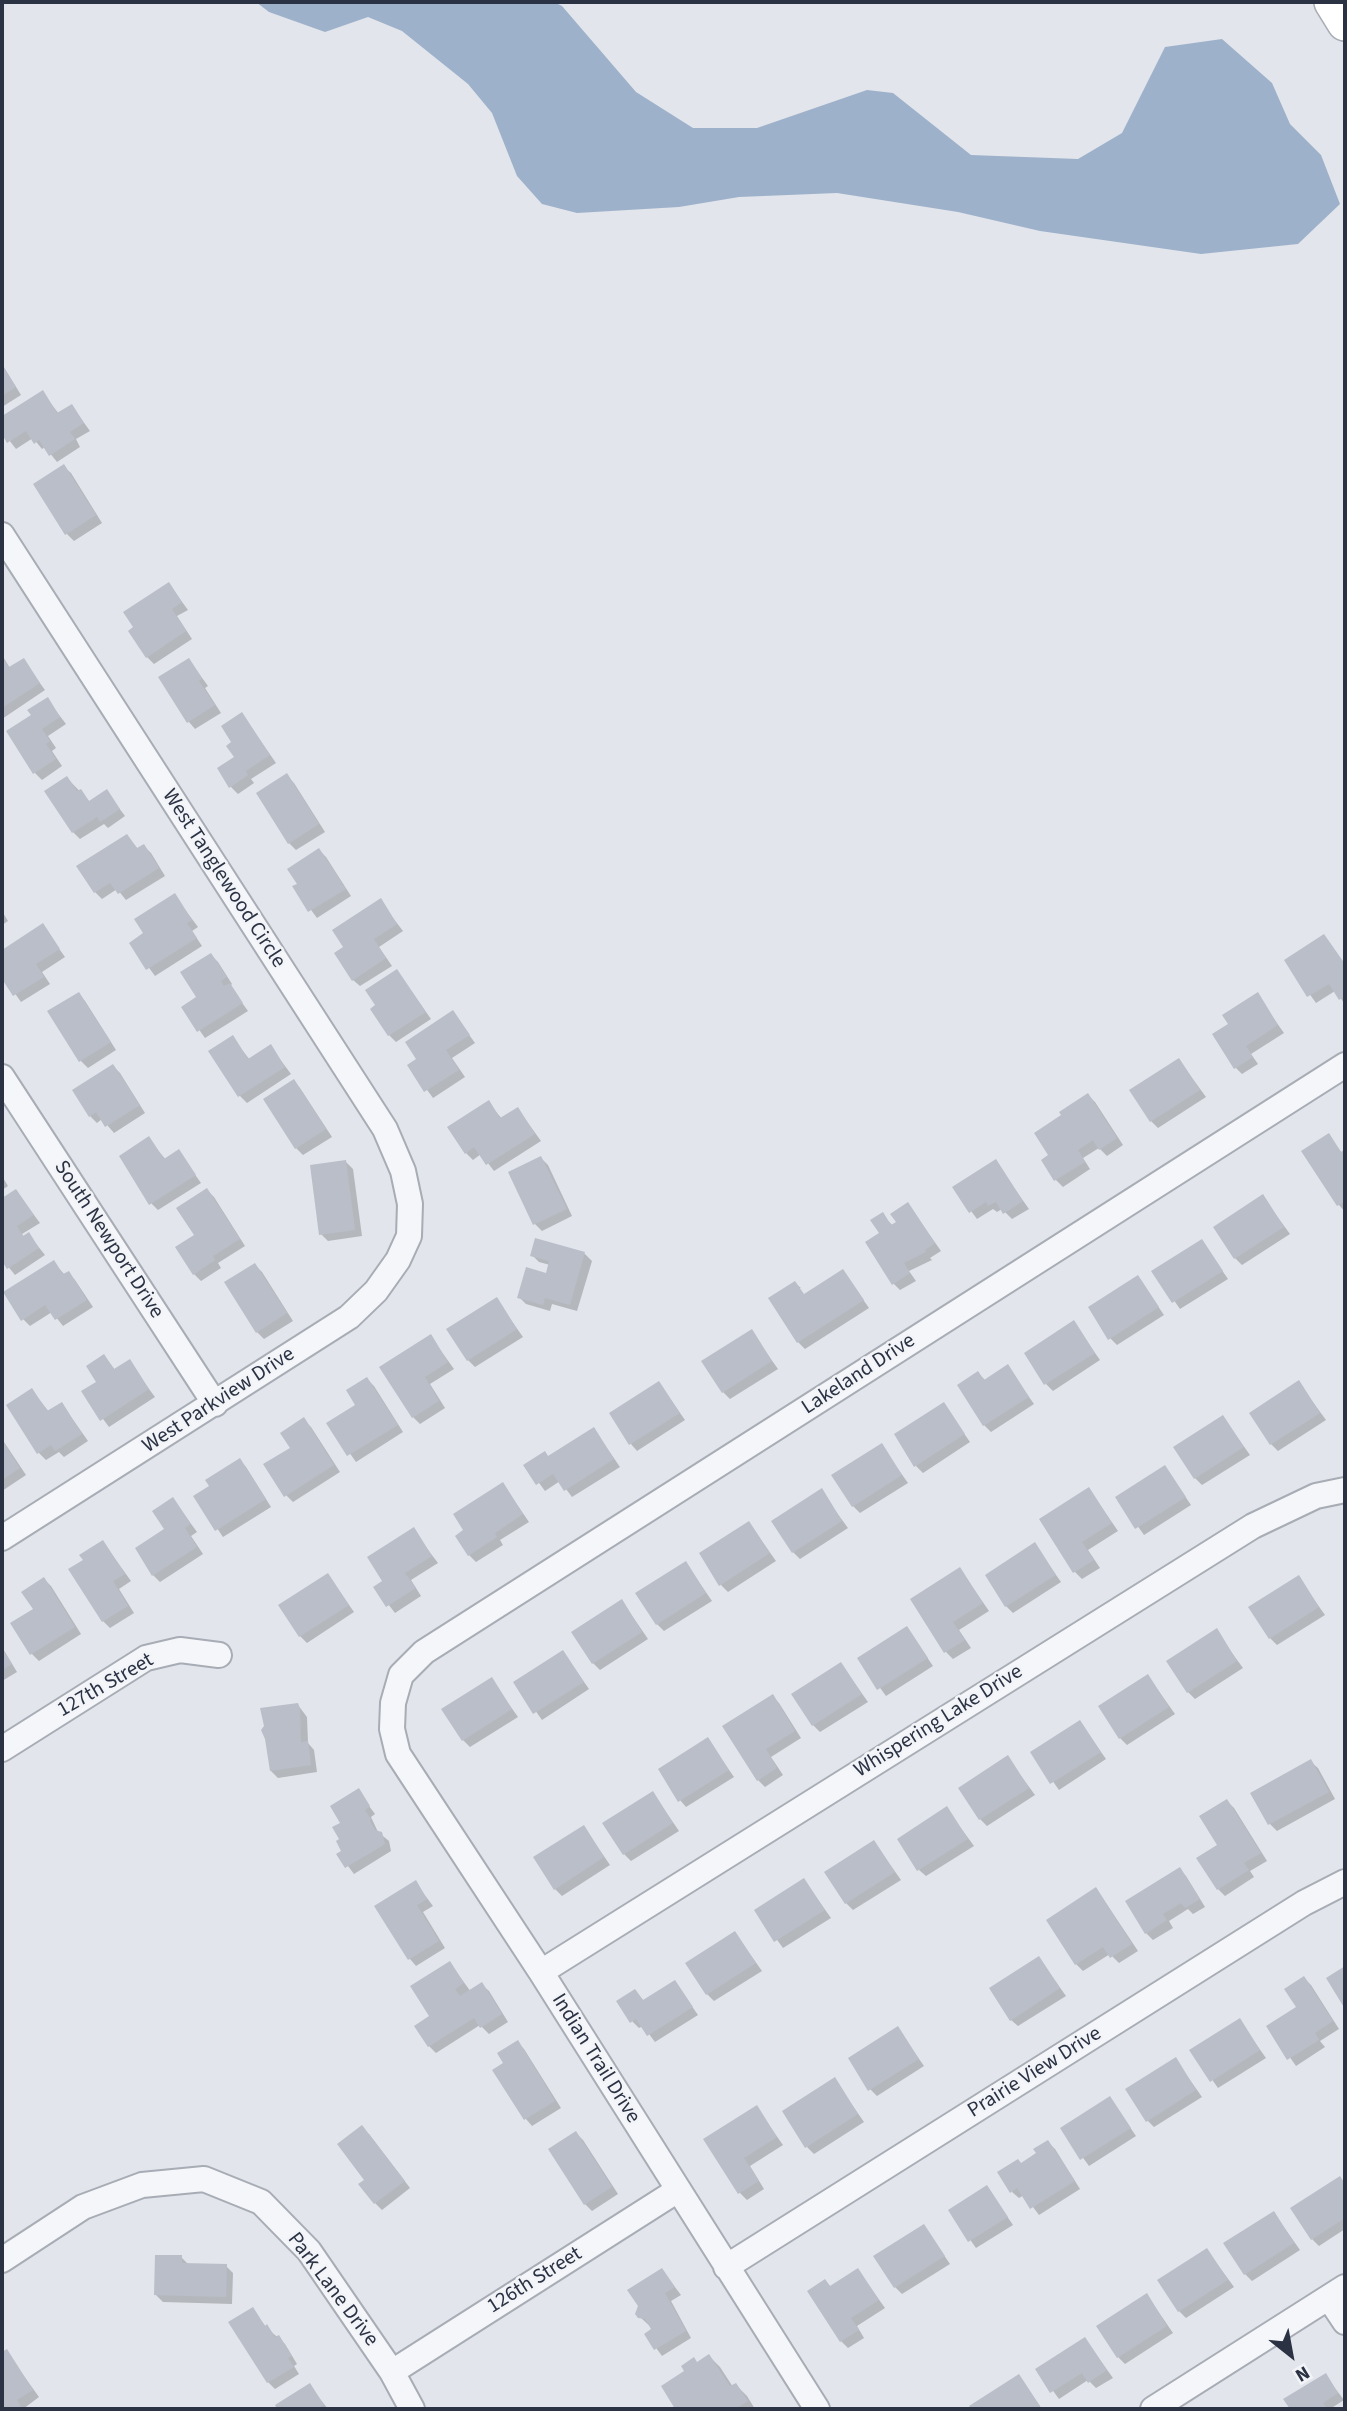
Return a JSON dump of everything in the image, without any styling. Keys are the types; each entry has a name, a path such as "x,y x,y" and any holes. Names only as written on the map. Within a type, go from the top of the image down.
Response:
{"street":[{"path":"1332,2 1345,23"},
{"name":"West Tanglewood Circle","path":"2,535 385,1129 402,1171 410,1204 409,1236"},
{"name":"Lakeland Drive","path":"393,1703 401,1675 424,1652 1345,1065"},
{"name":"South Newport Drive","path":"2,1077 215,1404"},
{"name":"West Parkview Drive","path":"2,1538 349,1317 376,1291 398,1261 409,1236"},
{"name":"Whispering Lake Drive","path":"541,1972 1253,1526 1316,1496 1345,1490"},
{"name":"127th Street","path":"2,1749 146,1658 180,1650 219,1655"},
{"name":"Indian Trail Drive","path":"393,1703 392,1729 398,1754 541,1972 817,2409"},
{"name":"Prairie View Drive","path":"726,2267 1292,1911 1345,1882"},
{"name":"Park Lane Drive","path":"2,2260 83,2207 142,2185 204,2179 261,2202 309,2251 392,2372 412,2409"},
{"name":"126th Street","path":"392,2372 678,2190"},
{"path":"1153,2409 1337,2292 1345,2322"}],"water":[{"path":"256,2 554,2 562,6 636,92 693,128 757,128 867,90 893,93 971,155 1078,159 1122,133 1165,47 1222,39 1272,83 1290,124 1321,155 1340,204 1298,244 1201,254 1040,231 958,212 837,193 739,197 679,207 577,213 542,204 517,176 492,113 468,84 402,31 368,17 325,32 269,12"}],"building":[{"path":"2,365 16,387 2,396"},
{"path":"43,390 57,413 72,404 84,423 70,432 75,439 49,456 39,440 34,444 26,431 7,443 2,434 2,416"},
{"path":"64,464 96,515 65,535 33,484"},
{"path":"169,582 182,602 172,609 186,631 146,658 128,631 133,627 123,612"},
{"path":"2,656 9,667 24,658 40,683 2,708"},
{"path":"189,658 202,678 199,681 215,705 187,723 158,677"},
{"path":"48,697 60,717 42,729 50,741 46,744 56,759 33,774 6,731 31,715 27,710"},
{"path":"242,712 270,755 246,771 248,775 229,788 217,768 234,757 226,746 231,742 221,726"},
{"path":"287,773 319,824 288,844 256,793"},
{"path":"67,776 77,791 81,789 89,801 107,789 120,809 100,822 97,817 72,833 44,791"},
{"path":"127,834 137,848 144,844 159,868 118,894 110,883 94,893 76,866"},
{"path":"319,848 346,889 308,912 292,886 297,884 287,869"},
{"path":"175,893 192,920 187,923 197,938 146,970 129,943 143,933 134,919"},
{"path":"381,898 397,924 374,939 386,958 352,981 334,953 343,947 332,930"},
{"path":"43,923 60,949 36,964 44,977 13,996 2,979 2,950"},
{"path":"1324,934 1345,964 1345,996 1339,1000 1329,984 1307,997 1284,960"},
{"path":"211,953 227,977 221,981 224,986 230,983 243,1003 197,1032 181,1007 196,997 180,972"},
{"path":"397,969 426,1012 388,1036 370,1009 375,1005 365,990"},
{"path":"79,992 111,1042 79,1062 47,1011"},
{"path":"1258,992 1278,1025 1246,1046 1253,1057 1234,1069 1212,1034 1228,1024 1222,1015"},
{"path":"453,1010 470,1035 446,1050 459,1070 424,1092 407,1065 416,1059 405,1042"},
{"path":"233,1035 248,1059 271,1044 285,1067 238,1097 208,1051"},
{"path":"1179,1058 1200,1090 1150,1122 1129,1090"},
{"path":"113,1064 140,1105 105,1127 96,1112 89,1117 72,1090"},
{"path":"294,1079 326,1129 295,1149 263,1099"},
{"path":"1088,1093 1117,1138 1099,1150 1093,1140 1078,1150 1085,1162 1054,1181 1041,1160 1048,1155 1034,1133"},
{"path":"489,1100 500,1118 518,1107 535,1134 486,1165 474,1147 465,1154 447,1127"},
{"path":"1329,1133 1341,1152 1345,1149 1345,1201 1337,1206 1301,1151"},
{"path":"149,1136 164,1159 179,1149 196,1175 149,1205 119,1156"},
{"path":"541,1156 567,1209 533,1225 508,1172"},
{"path":"996,1159 1023,1201 1003,1214 996,1202 988,1206 986,1202 969,1213 952,1187"},
{"path":"346,1160 355,1230 319,1235 310,1165"},
{"path":"207,1188 240,1239 213,1256 215,1260 193,1275 175,1247 194,1235 176,1208"},
{"path":"16,1189 34,1215 17,1226 23,1236 29,1232 39,1248 7,1269 2,1261 2,1198"},
{"path":"1263,1194 1284,1227 1234,1259 1213,1227"},
{"path":"908,1202 935,1243 925,1250 926,1252 904,1263 910,1273 892,1285 865,1242 879,1233 870,1220 883,1212 891,1225 896,1222 890,1214"},
{"path":"535,1238 585,1252 570,1305 545,1298 543,1305 517,1298 526,1267 546,1273 549,1261 530,1256"},
{"path":"1202,1239 1223,1271 1172,1303 1151,1271"},
{"path":"54,1260 63,1274 69,1271 87,1300 55,1320 45,1305 21,1321 3,1292"},
{"path":"255,1263 287,1313 256,1333 224,1282"},
{"path":"843,1269 864,1300 797,1343 768,1298 795,1281 804,1294"},
{"path":"1138,1275 1159,1307 1108,1340 1088,1307"},
{"path":"497,1297 517,1329 467,1361 446,1329"},
{"path":"1074,1320 1095,1353 1044,1385 1024,1353"},
{"path":"752,1329 772,1361 722,1393 701,1361"},
{"path":"431,1334 448,1362 425,1377 439,1401 412,1418 379,1367"},
{"path":"104,1354 114,1369 130,1359 149,1389 100,1421 81,1391 96,1382 86,1366"},
{"path":"1008,1364 1029,1397 983,1426 957,1385 978,1371 984,1380"},
{"path":"367,1377 398,1425 347,1456 326,1423 355,1405 346,1390"},
{"path":"1299,1380 1320,1413 1270,1445 1249,1413"},
{"path":"659,1381 680,1413 629,1445 609,1413"},
{"path":"32,1388 47,1411 62,1402 82,1434 55,1451 51,1445 37,1454 6,1405"},
{"path":"944,1402 965,1434 914,1467 894,1434"},
{"path":"1223,1415 1244,1447 1194,1479 1173,1447"},
{"path":"304,1417 334,1465 284,1497 263,1464 290,1448 280,1433"},
{"path":"594,1427 614,1459 564,1491 553,1474 536,1485 523,1465 545,1451 548,1456"},
{"path":"2,1440 20,1468 2,1480"},
{"path":"882,1443 902,1475 852,1507 831,1475"},
{"path":"240,1458 266,1499 215,1531 193,1496 209,1486 205,1480"},
{"path":"1165,1465 1186,1497 1135,1529 1115,1497"},
{"path":"503,1482 523,1514 495,1533 497,1537 468,1556 455,1536 463,1530 453,1514"},
{"path":"1089,1487 1112,1523 1082,1542 1094,1560 1073,1573 1039,1519"},
{"path":"822,1488 842,1521 792,1553 771,1521"},
{"path":"173,1497 191,1524 185,1528 197,1547 152,1576 135,1548 164,1529 152,1511"},
{"path":"749,1521 770,1553 719,1586 699,1553"},
{"path":"414,1527 432,1556 405,1573 416,1588 386,1607 373,1587 382,1581 367,1557"},
{"path":"103,1540 125,1574 113,1581 128,1606 102,1622 68,1569 83,1560 79,1555"},
{"path":"1035,1542 1056,1575 1005,1607 985,1575"},
{"path":"686,1561 706,1593 656,1625 635,1593"},
{"path":"960,1567 983,1603 953,1622 965,1640 944,1653 910,1599"},
{"path":"328,1573 349,1605 299,1637 278,1605"},
{"path":"1299,1575 1319,1607 1269,1639 1248,1607"},
{"path":"44,1577 75,1627 30,1655 10,1623 33,1609 21,1592"},
{"path":"622,1599 642,1632 592,1664 571,1632"},
{"path":"907,1626 928,1658 877,1690 857,1658"},
{"path":"1217,1628 1237,1661 1187,1693 1166,1661"},
{"path":"2,1648 12,1664 2,1670"},
{"path":"563,1650 584,1682 533,1714 513,1682"},
{"path":"841,1662 862,1694 812,1726 791,1694"},
{"path":"1148,1674 1169,1707 1119,1739 1098,1706"},
{"path":"492,1677 512,1709 462,1741 441,1709"},
{"path":"773,1694 795,1731 766,1749 777,1768 757,1781 722,1726"},
{"path":"298,1703 301,1742 308,1741 311,1765 270,1771 261,1730 264,1726 260,1708"},
{"path":"1080,1720 1101,1752 1050,1784 1030,1752"},
{"path":"708,1737 729,1770 678,1802 658,1769"},
{"path":"1008,1755 1029,1788 979,1820 958,1788"},
{"path":"1311,1759 1329,1792 1268,1825 1250,1793"},
{"path":"359,1788 370,1806 365,1810 370,1821 375,1830 382,1832 385,1844 345,1868 336,1854 341,1851 336,1841 339,1839 332,1827 340,1823 330,1806"},
{"path":"653,1791 673,1823 623,1855 602,1823"},
{"path":"1227,1799 1261,1853 1244,1863 1249,1870 1217,1890 1196,1858 1217,1845 1199,1816"},
{"path":"947,1806 968,1839 917,1871 897,1839"},
{"path":"584,1825 604,1857 554,1890 533,1857"},
{"path":"874,1840 895,1872 845,1904 824,1872"},
{"path":"1180,1867 1200,1899 1185,1908 1181,1903 1163,1914 1167,1920 1145,1934 1125,1901"},
{"path":"804,1878 825,1910 774,1942 754,1910"},
{"path":"416,1880 427,1899 417,1905 439,1941 408,1960 374,1906"},
{"path":"1096,1887 1132,1944 1110,1958 1103,1947 1075,1965 1046,1920"},
{"path":"735,1931 756,1963 706,1995 685,1963"},
{"path":"1039,1956 1060,1988 1010,2021 989,1988"},
{"path":"450,1961 464,1983 455,1989 460,1996 482,1982 502,2014 480,2028 474,2018 428,2047 414,2026 429,2016 410,1986"},
{"path":"1345,1966 1345,2009 1326,1978"},
{"path":"1304,1976 1333,2021 1315,2033 1319,2040 1287,2060 1266,2026 1296,2007 1284,1989"},
{"path":"675,1980 693,2007 647,2036 636,2019 630,2023 616,2001 635,1989 643,2000"},
{"path":"1240,2018 1260,2050 1210,2082 1189,2050"},
{"path":"898,2026 919,2059 868,2091 848,2058"},
{"path":"518,2040 555,2101 524,2120 492,2070 503,2063 497,2053"},
{"path":"1176,2057 1196,2090 1146,2122 1125,2089"},
{"path":"835,2077 858,2114 805,2148 782,2111"},
{"path":"1110,2096 1131,2128 1080,2160 1060,2128"},
{"path":"757,2105 777,2137 744,2158 759,2181 738,2194 703,2139"},
{"path":"362,2125 405,2181 374,2204 358,2184 364,2180 337,2144"},
{"path":"576,2131 612,2187 584,2205 548,2149"},
{"path":"1048,2140 1075,2181 1030,2209 1017,2188 1010,2193 997,2172 1018,2159 1021,2163 1036,2153 1033,2149"},
{"path":"1340,2176 1345,2184 1345,2218 1311,2240 1290,2208"},
{"path":"987,2185 1008,2217 968,2242 948,2210"},
{"path":"1274,2211 1294,2243 1244,2275 1223,2243"},
{"path":"924,2224 945,2256 894,2288 873,2256"},
{"path":"1207,2248 1228,2280 1178,2312 1157,2280"},
{"path":"155,2255 182,2255 182,2263 227,2264 226,2297 154,2295"},
{"path":"662,2268 675,2287 665,2293 686,2331 654,2350 644,2334 651,2329 645,2319 638,2318 635,2314 638,2306 627,2290"},
{"path":"858,2268 879,2300 851,2318 859,2330 840,2342 807,2291 825,2279 830,2286"},
{"path":"1147,2293 1167,2326 1117,2358 1096,2326"},
{"path":"253,2307 275,2337 279,2335 292,2356 288,2358 294,2367 267,2383 228,2322"},
{"path":"1085,2337 1107,2370 1088,2383 1082,2373 1050,2393 1035,2369"},
{"path":"7,2349 33,2390 17,2400 22,2409 2,2409 2,2352"},
{"path":"709,2354 730,2386 736,2383 748,2401 735,2409 675,2409 661,2386 684,2371 681,2366 694,2357 697,2362"},
{"path":"1326,2373 1338,2393 1323,2403 1327,2409 1290,2409 1283,2399"},
{"path":"1019,2374 1040,2406 1035,2409 971,2409 969,2406"},
{"path":"310,2383 324,2405 318,2409 277,2409 275,2405"}]}
